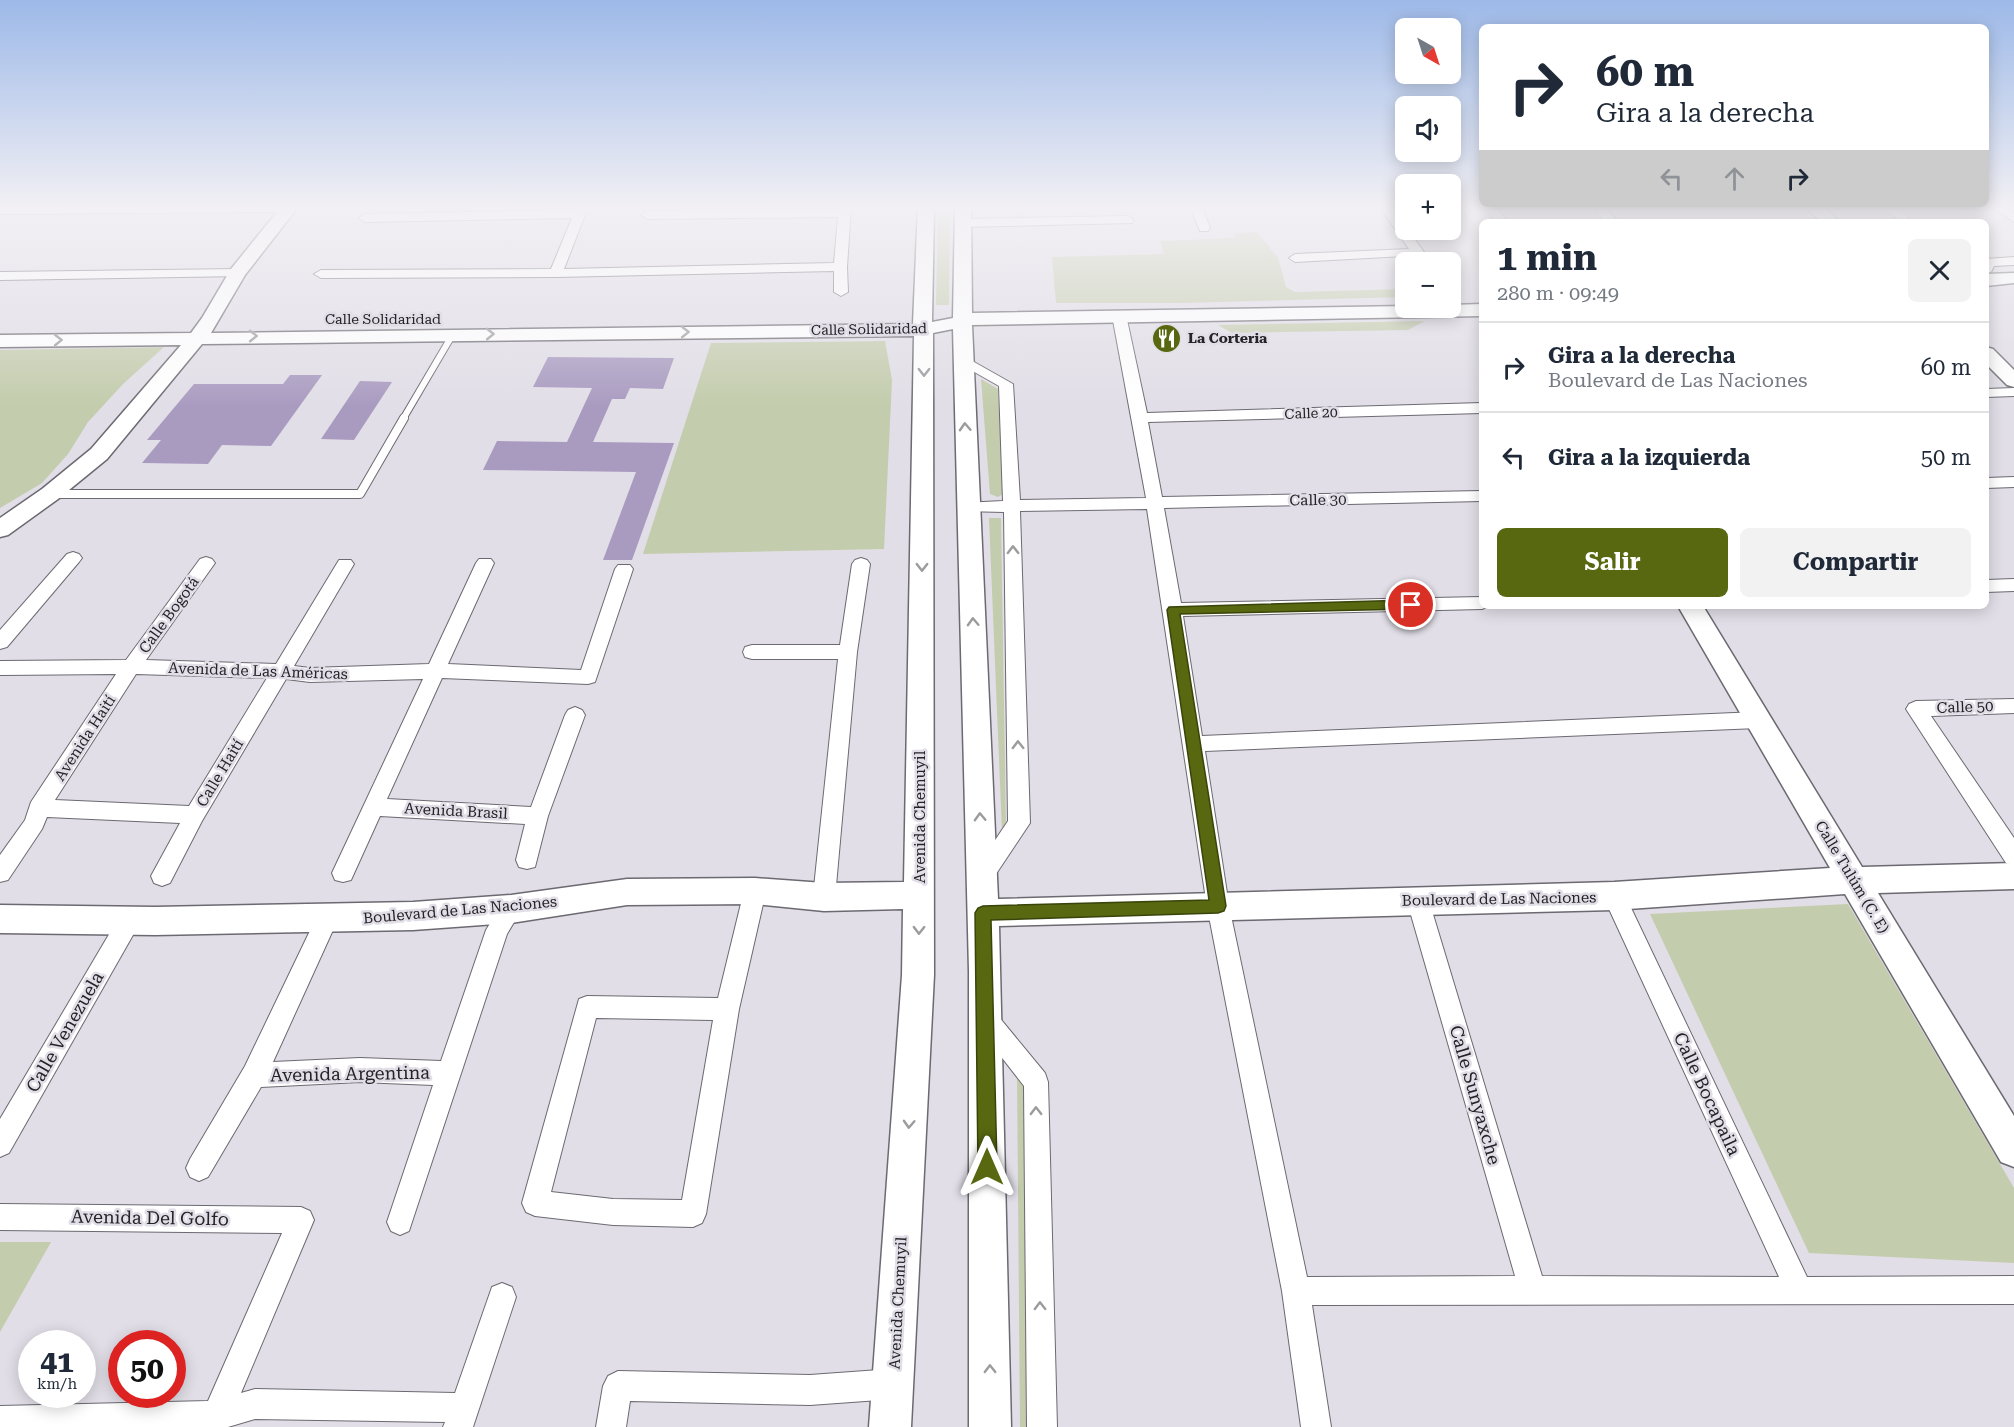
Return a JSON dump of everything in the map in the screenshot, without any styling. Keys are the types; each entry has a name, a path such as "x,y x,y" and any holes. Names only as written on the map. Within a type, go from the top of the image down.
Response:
{"main road":[{"path":"0,529 50,494 99,454 205,328 237,274"},
{"name":"Avenida Chemuyil","path":"890,1427 918,975 924,274"},
{"path":"964,274 966,318 962,361 986,1019 990,1427"},
{"name":"Calle Solidaridad","path":"0,324 453,334 966,318 1479,310"},
{"name":"Calle Solidaridad","path":"0,341 205,328 922,321"},
{"path":"1989,357 2013,390"},
{"path":"1989,370 2013,390"},
{"name":"Calle Tulúm (C. E)","path":"1692,609 2014,1149"},
{"name":"Boulevard de Las Naciones","path":"983,913 1614,896 1854,880 2014,876"},
{"name":"Boulevard de Las Naciones","path":"0,919 129,921 413,916 511,909 627,892 755,891 824,897 920,895"}],"street":[{"path":"0,276 190,274"},
{"path":"321,274 417,274"},
{"path":"841,274 842,292"},
{"path":"1119,315 1140,418 1173,610 1218,906 1296,1291 1316,1427"},
{"path":"962,361 1006,384 1012,508 1020,823 982,876"},
{"path":"1989,393 2013,390"},
{"name":"Calle 20","path":"1140,418 1479,408"},
{"path":"1989,483 2014,482"},
{"name":"Calle 30","path":"969,507 1012,508 1479,496"},
{"path":"0,642 73,558"},
{"name":"Calle Bogotá","path":"131,667 206,563"},
{"path":"343,873 485,563"},
{"name":"Calle Haití","path":"162,876 195,815 345,564"},
{"path":"824,897 848,652 861,564"},
{"name":"Avenida de Las Américas","path":"0,668 131,667 281,671 310,675 435,671 588,677 624,569"},
{"path":"1989,586 2014,585"},
{"path":"1173,610 1479,603"},
{"path":"752,652 848,652"},
{"name":"Avenida Haití","path":"0,873 35,823 38,808 131,667"},
{"name":"Calle 50","path":"2014,706 1916,709 2014,856"},
{"path":"527,860 538,816 575,715"},
{"path":"1194,744 1758,720"},
{"name":"Avenida Brasil","path":"374,807 538,816"},
{"path":"38,808 195,815"},
{"path":"727,1010 587,1007 535,1203 613,1212 693,1214 727,1010 755,891"},
{"name":"Calle Bocapaila","path":"1614,896 1800,1292"},
{"name":"Calle Sunyaxche","path":"1418,902 1532,1288"},
{"name":"Avenida Argentina","path":"254,1075 360,1070 450,1073 497,930 511,909"},
{"path":"199,1168 254,1075 327,919"},
{"name":"Calle Venezuela","path":"0,1144 129,921"},
{"path":"986,1019 1036,1082 1042,1427"},
{"path":"400,1222 450,1073"},
{"name":"Avenida Del Golfo","path":"0,1217 301,1220 214,1421"},
{"path":"1296,1291 1532,1288 1800,1292 2014,1290"},
{"path":"0,1421 214,1421 255,1404 461,1417 502,1297"},
{"path":"611,1427 618,1386 810,1390 893,1384"}],"lane":[{"path":"50,494 360,494 453,334"}],"green space":[{"path":"937,274 949,274 949,305 936,305"},
{"path":"1053,274 1282,274 1286,287 1295,292 1395,289 1395,297 1181,303 1056,303"},
{"path":"1425,321 1408,330 1232,333 1218,325"},
{"path":"885,341 892,380 884,549 643,554 711,343"},
{"path":"164,347 123,384 88,422 68,454 42,483 0,508 0,350"},
{"path":"981,379 998,389 1003,494 998,497 990,494"},
{"path":"989,518 1001,518 1006,827 1002,831"},
{"path":"1848,904 2014,1188 2014,1263 1809,1253 1650,914"},
{"path":"1017,1071 1025,1083 1030,1427 1020,1427"},
{"path":"0,1242 51,1242 0,1332"}],"building":[{"path":"548,357 674,358 663,389 630,388 625,399 612,399 593,442 674,443 632,560 603,560 636,472 483,470 497,441 567,442 592,388 533,387"},
{"path":"290,375 322,375 271,446 222,445 208,464 142,463 161,440 147,440 194,384 283,384"},
{"path":"360,381 392,382 354,440 321,439"}],"place":[{"name":"La Corteria","path":"1167,338"}],"route":[{"path":"987,1167 983,913 1218,906 1173,610 1411,605"}]}
